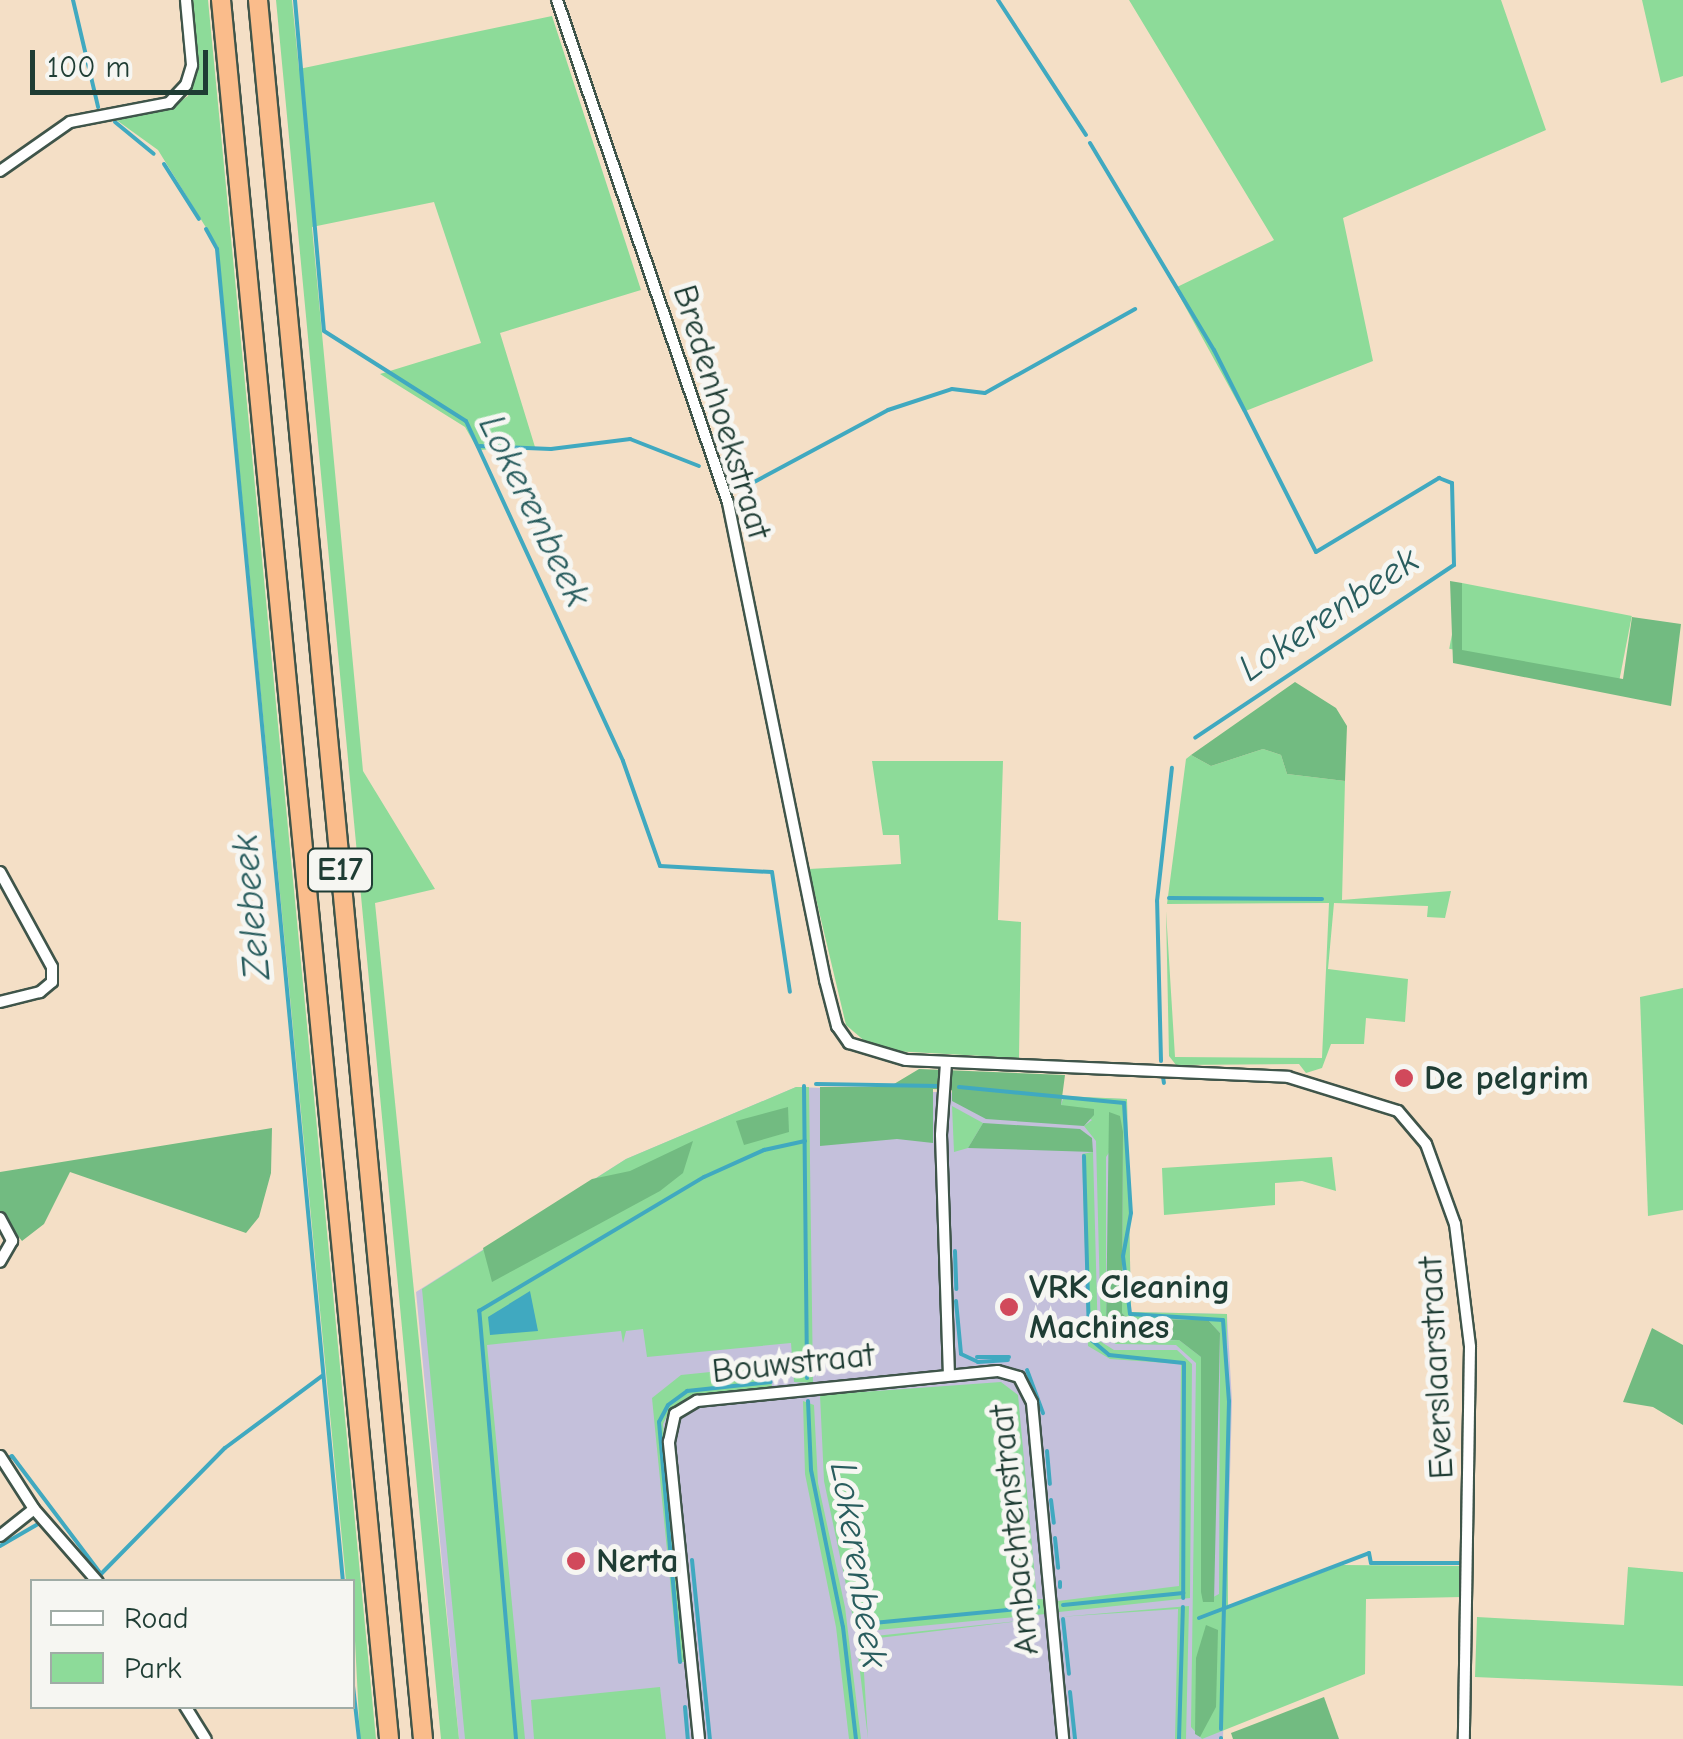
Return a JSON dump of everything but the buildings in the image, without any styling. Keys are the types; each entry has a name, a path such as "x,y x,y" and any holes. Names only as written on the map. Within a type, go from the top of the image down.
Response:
{"highway":[{"name":"E17","path":"221,0 389,1739"},
{"name":"E17","path":"258,0 423,1739"}],"street":[{"path":"0,171 70,122 169,104 186,86 192,64 186,0"},
{"name":"Bredenhoekstraat","path":"557,0 728,503 837,1026"},
{"path":"0,872 52,967 52,982 40,992 0,1002"},
{"name":"Everslaarstraat","path":"837,1026 863,1052 946,1063 1274,1074 1410,1118 1444,1188 1468,1308 1464,1739"},
{"name":"Ambachtenstraat","path":"946,1063 949,1374 1010,1372 1030,1393 1064,1739"},
{"path":"0,1218 12,1246 0,1262"},
{"name":"Bouwstraat","path":"699,1739 669,1442 675,1414 697,1401 949,1374"},
{"path":"0,1456 34,1508 95,1579"},
{"path":"0,1536 34,1508"},
{"path":"187,1709 206,1739"}],"shaded area":[{"path":"796,1087 1127,1099 1131,1312 1227,1314 1232,1401 1223,1739 459,1739 416,1292 626,1159"}],"green space":[{"path":"193,0 208,0 376,1739 360,1739 355,1579 346,1579 218,247 158,150 115,119 167,110 188,96 199,66"},
{"path":"276,0 292,0 299,69 552,16 641,290 500,333 535,447 478,450 465,427 380,374 481,343 434,202 312,227 363,771 435,889 375,903 459,1739 441,1739"},
{"path":"1129,0 1501,0 1546,130 1343,218 1373,361 1243,412 1175,288 1274,240"},
{"path":"1642,0 1683,0 1683,76 1661,83"},
{"path":"1450,581 1462,583 1462,650 1623,679 1632,617 1681,624 1671,706 1453,663"},
{"path":"1462,583 1632,616 1619,682 1449,649"},
{"path":"1295,682 1336,708 1347,726 1345,781 1287,774 1281,755 1263,749 1211,766 1191,755"},
{"path":"1263,749 1281,755 1287,774 1345,781 1342,900 1451,891 1445,918 1427,917 1428,906 1334,903 1328,969 1408,979 1405,1022 1366,1018 1364,1044 1331,1044 1322,1068 1306,1073 1299,1064 1176,1065 1169,1056 1166,911 1175,1057 1322,1058 1329,903 1167,904 1186,759 1191,755 1211,766"},
{"path":"872,761 1003,761 998,920 1021,922 1019,1058 875,1050 846,1025 809,869 901,864 899,835 883,835"},
{"path":"1683,988 1683,1210 1648,1216 1640,997"},
{"path":"919,1069 1065,1075 1061,1105 1094,1109 1094,1115 1084,1126 986,1119 952,1101 952,1090 933,1089 933,1143 897,1139 820,1146 820,1087 889,1087"},
{"path":"796,1087 809,1087 813,1383 794,1382 791,1343 647,1357 643,1329 626,1331 623,1343 621,1331 487,1345 525,1739 465,1739 422,1289 626,1159"},
{"path":"1064,1096 1127,1099 1131,1312 1227,1314 1228,1608 1342,1565 1462,1566 1462,1597 1366,1599 1365,1674 1202,1739 1191,1727 1196,1363 1176,1345 1116,1344 1101,1335 1096,1141 1084,1126 1092,1120 1061,1105","holes":["1123,1132 1122,1313 1128,1319 1208,1320 1220,1333 1219,1594 1204,1602 1201,1357 1179,1340 1147,1341 1106,1328 1106,1157"]},
{"path":"952,1106 983,1123 968,1148 954,1152"},
{"path":"788,1107 789,1132 744,1145 736,1121"},
{"path":"1109,1112 1120,1116 1123,1132 1122,1313 1128,1319 1208,1320 1220,1333 1214,1602 1203,1602 1201,1592 1201,1357 1179,1340 1130,1339 1106,1328"},
{"path":"983,1123 1080,1129 1092,1138 1093,1152 968,1148"},
{"path":"272,1128 271,1173 259,1217 246,1233 70,1172 44,1224 22,1241 0,1213 0,1172"},
{"path":"693,1141 683,1173 660,1191 492,1282 483,1248 592,1179 630,1171"},
{"path":"1093,1152 1098,1340 1114,1350 1177,1350 1192,1364 1190,1598 1059,1612 1058,1601 1179,1586 1181,1364 1110,1359 1088,1346 1082,1154"},
{"path":"1332,1157 1336,1191 1302,1181 1275,1183 1275,1205 1164,1215 1162,1168"},
{"path":"1652,1328 1683,1345 1683,1425 1653,1407 1623,1402"},
{"path":"769,1366 772,1387 692,1395 671,1408 663,1424 685,1662 678,1662 652,1398 681,1375"},
{"path":"1001,1382 1018,1395 1037,1599 1044,1599 1046,1614 856,1632 824,1481 820,1395"},
{"path":"803,1401 814,1405 818,1483 845,1607 861,1739 849,1739 836,1627 805,1474"},
{"path":"1628,1567 1683,1572 1683,1686 1475,1677 1477,1617 1624,1625"},
{"path":"1189,1606 1186,1739 1175,1739 1178,1609 1059,1617"},
{"path":"1046,1618 862,1640 868,1739 856,1638"},
{"path":"1206,1625 1218,1630 1216,1707 1200,1737 1195,1734 1196,1658"},
{"path":"660,1687 666,1739 534,1739 531,1700"},
{"path":"1324,1697 1339,1739 1233,1739 1231,1733"}],"water":[{"path":"530,1291 538,1331 490,1335 488,1317"}],"waterway":[{"name":"Zelebeek","path":"73,0 98,107"},
{"name":"Lokerenbeek","path":"295,0 324,331 466,421 623,761 660,866 772,872 790,992"},
{"name":"Lokerenbeek","path":"998,0 1086,135"},
{"name":"Zelebeek","path":"115,122 154,154"},
{"name":"Lokerenbeek","path":"1090,143 1214,350 1316,552 1439,478 1452,483 1454,565 1195,738"},
{"name":"Zelebeek","path":"164,164 199,219"},
{"name":"Zelebeek","path":"206,229 217,249 343,1579"},
{"path":"745,487 888,410 952,389 985,393 1135,309"},
{"path":"480,446 551,449 630,439 699,466"},
{"name":"Lokerenbeek","path":"1161,1061 1157,901 1172,768"},
{"path":"1169,898 1322,899"},
{"name":"Lokerenbeek","path":"1163,1077 1164,1083"},
{"path":"816,1084 938,1086"},
{"name":"Lokerenbeek","path":"804,1086 807,1378"},
{"path":"959,1087 1124,1103 1131,1213 1123,1256 1130,1314 1223,1320 1229,1401 1221,1729"},
{"path":"516,1739 479,1311 704,1177 764,1150 805,1141"},
{"path":"1084,1156 1089,1338 1109,1355 1184,1363 1183,1598"},
{"path":"955,1251 956,1289"},
{"path":"956,1301 961,1354 978,1362 1008,1360"},
{"path":"977,1357 1009,1357"},
{"path":"1027,1370 1043,1413"},
{"path":"4,1461 12,1456 101,1574 225,1448 322,1376"},
{"path":"680,1662 659,1422 668,1405 687,1391 771,1382"},
{"name":"Lokerenbeek","path":"808,1401 811,1470 843,1627 856,1739"},
{"path":"1047,1451 1050,1484"},
{"path":"1051,1500 1054,1523"},
{"path":"0,1546 38,1524"},
{"path":"1055,1538 1058,1568"},
{"path":"1199,1618 1369,1553 1371,1563 1464,1563"},
{"path":"692,1560 710,1739"},
{"path":"1060,1582 1060,1587"},
{"path":"1063,1605 1183,1593"},
{"path":"863,1624 1038,1607"},
{"path":"1179,1739 1183,1607"},
{"path":"1063,1619 1069,1674"},
{"path":"1070,1692 1075,1739"},
{"name":"Zelebeek","path":"355,1704 359,1739"},
{"path":"685,1707 688,1739"}],"place":[{"name":"De pelgrim","path":"1404,1078"},
{"name":"VRK Cleaning Machines","path":"1009,1307"},
{"name":"Nerta","path":"576,1561"}]}
